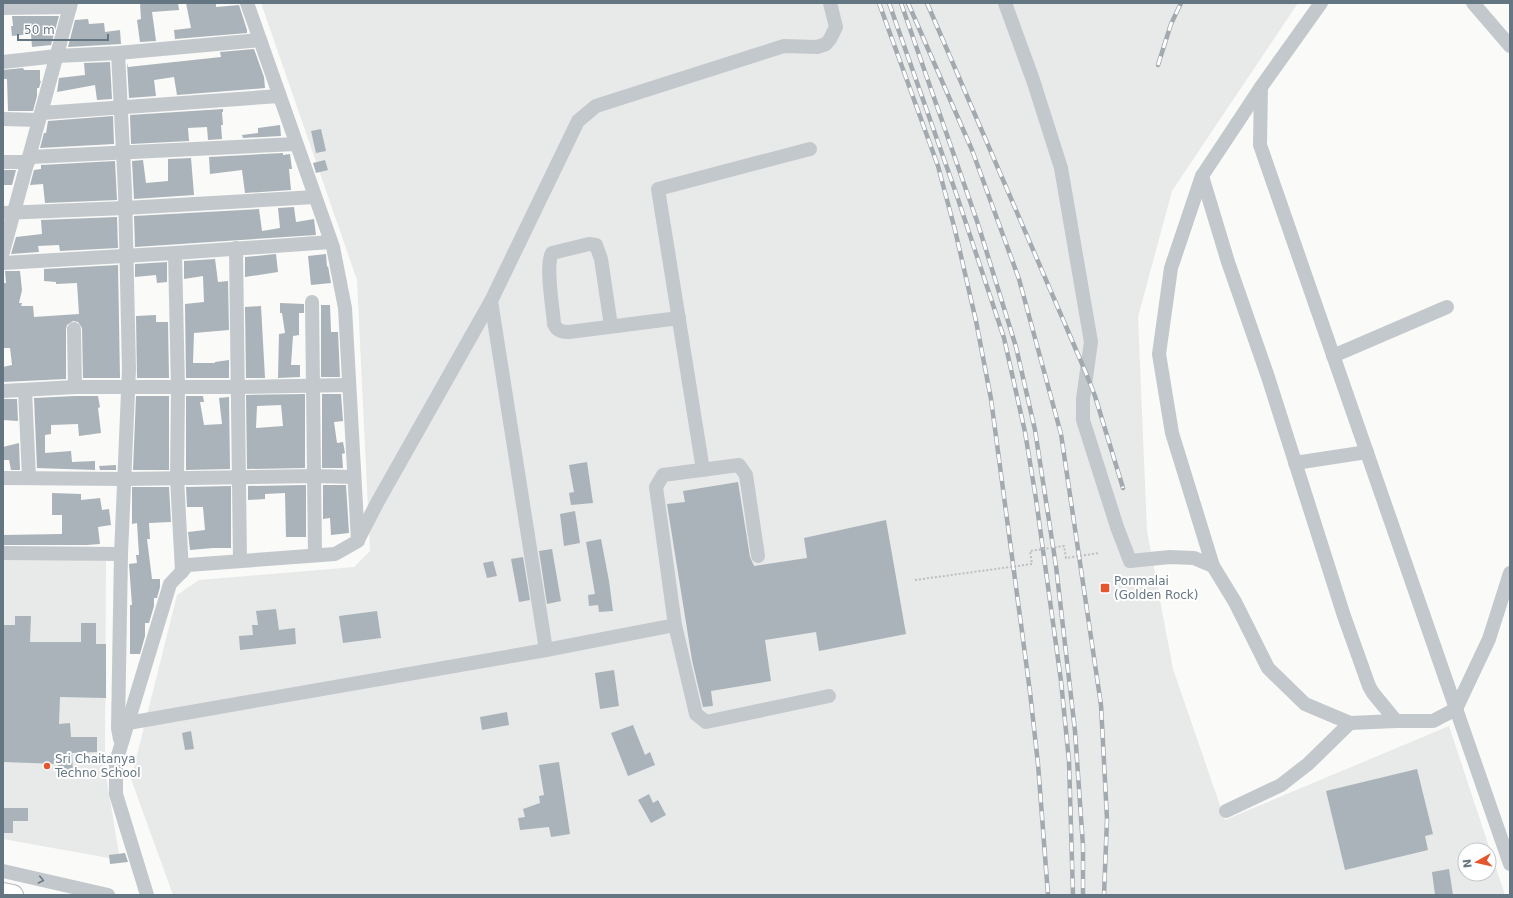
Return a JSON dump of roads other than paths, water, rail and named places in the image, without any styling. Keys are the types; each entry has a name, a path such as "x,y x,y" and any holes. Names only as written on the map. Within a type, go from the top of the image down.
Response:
{"highway":[{"path":"3,893 13,895"}],"street":[{"path":"247,3 331,242 345,308 358,540"},
{"path":"147,895 116,794 116,762 170,584 188,565 335,554 358,540 377,503 491,302 578,121 596,106 784,46 817,47 826,44 836,27 830,3"},
{"path":"1005,3 1033,80 1061,168 1091,342 1083,399 1083,420 1117,527 1130,562 1170,557 1194,558 1213,566"},
{"path":"1321,3 1261,87 1202,176 1171,268 1159,354 1172,433 1213,566 1235,602 1268,668 1305,704 1350,723 1433,721 1456,709 1490,639 1510,574"},
{"path":"1474,3 1510,46"},
{"path":"3,8 71,5 29,160 9,213 3,252"},
{"path":"3,62 57,56 118,53 260,40"},
{"path":"118,53 125,208 129,369 121,554 118,728 121,743"},
{"path":"1261,87 1260,145 1510,864"},
{"path":"3,119 279,96"},
{"path":"3,162 123,152 296,144"},
{"path":"703,470 658,189 810,149"},
{"path":"1202,176 1228,262 1268,377 1344,616 1369,686 1396,721"},
{"path":"9,213 315,197"},
{"path":"3,262 126,256 331,242"},
{"path":"611,326 601,259 596,245 589,244 552,254 549,261 550,279 556,328 559,331 569,332 679,318"},
{"path":"236,248 240,561"},
{"path":"175,253 178,388 177,478 182,572"},
{"path":"312,302 315,556"},
{"path":"491,302 546,650"},
{"path":"1333,356 1447,307"},
{"path":"74,329 75,387"},
{"path":"3,390 75,387 178,388 349,384"},
{"path":"25,390 29,478"},
{"path":"1295,462 1367,452"},
{"path":"758,556 746,475 739,465 663,475 656,487 675,625 696,714 706,722 829,696"},
{"path":"3,478 124,479 314,476 354,477"},
{"path":"3,553 121,554"},
{"path":"128,723 546,650 675,625"},
{"path":"1226,811 1281,785 1308,764 1350,723"},
{"path":"3,871 108,895"}],"railway":[{"path":"879,3 938,166 955,230 976,321 991,399 1030,692 1038,764 1048,895"},
{"path":"889,3 957,196 1004,338 1025,432 1036,499 1061,681 1069,761 1073,895"},
{"path":"901,3 978,224 1016,347 1035,430 1056,566 1075,731 1083,846 1083,895"},
{"path":"908,3 972,150 1019,279 1061,434 1101,705 1107,819 1104,895"},
{"path":"927,3 1086,373 1095,396 1123,488"},
{"path":"1158,65 1171,24 1181,3"}],"place":[{"name":"Ponmalai (Golden Rock)","path":"1105,588"},
{"name":"Sri Chaitanya Techno School","path":"47,766"}]}
